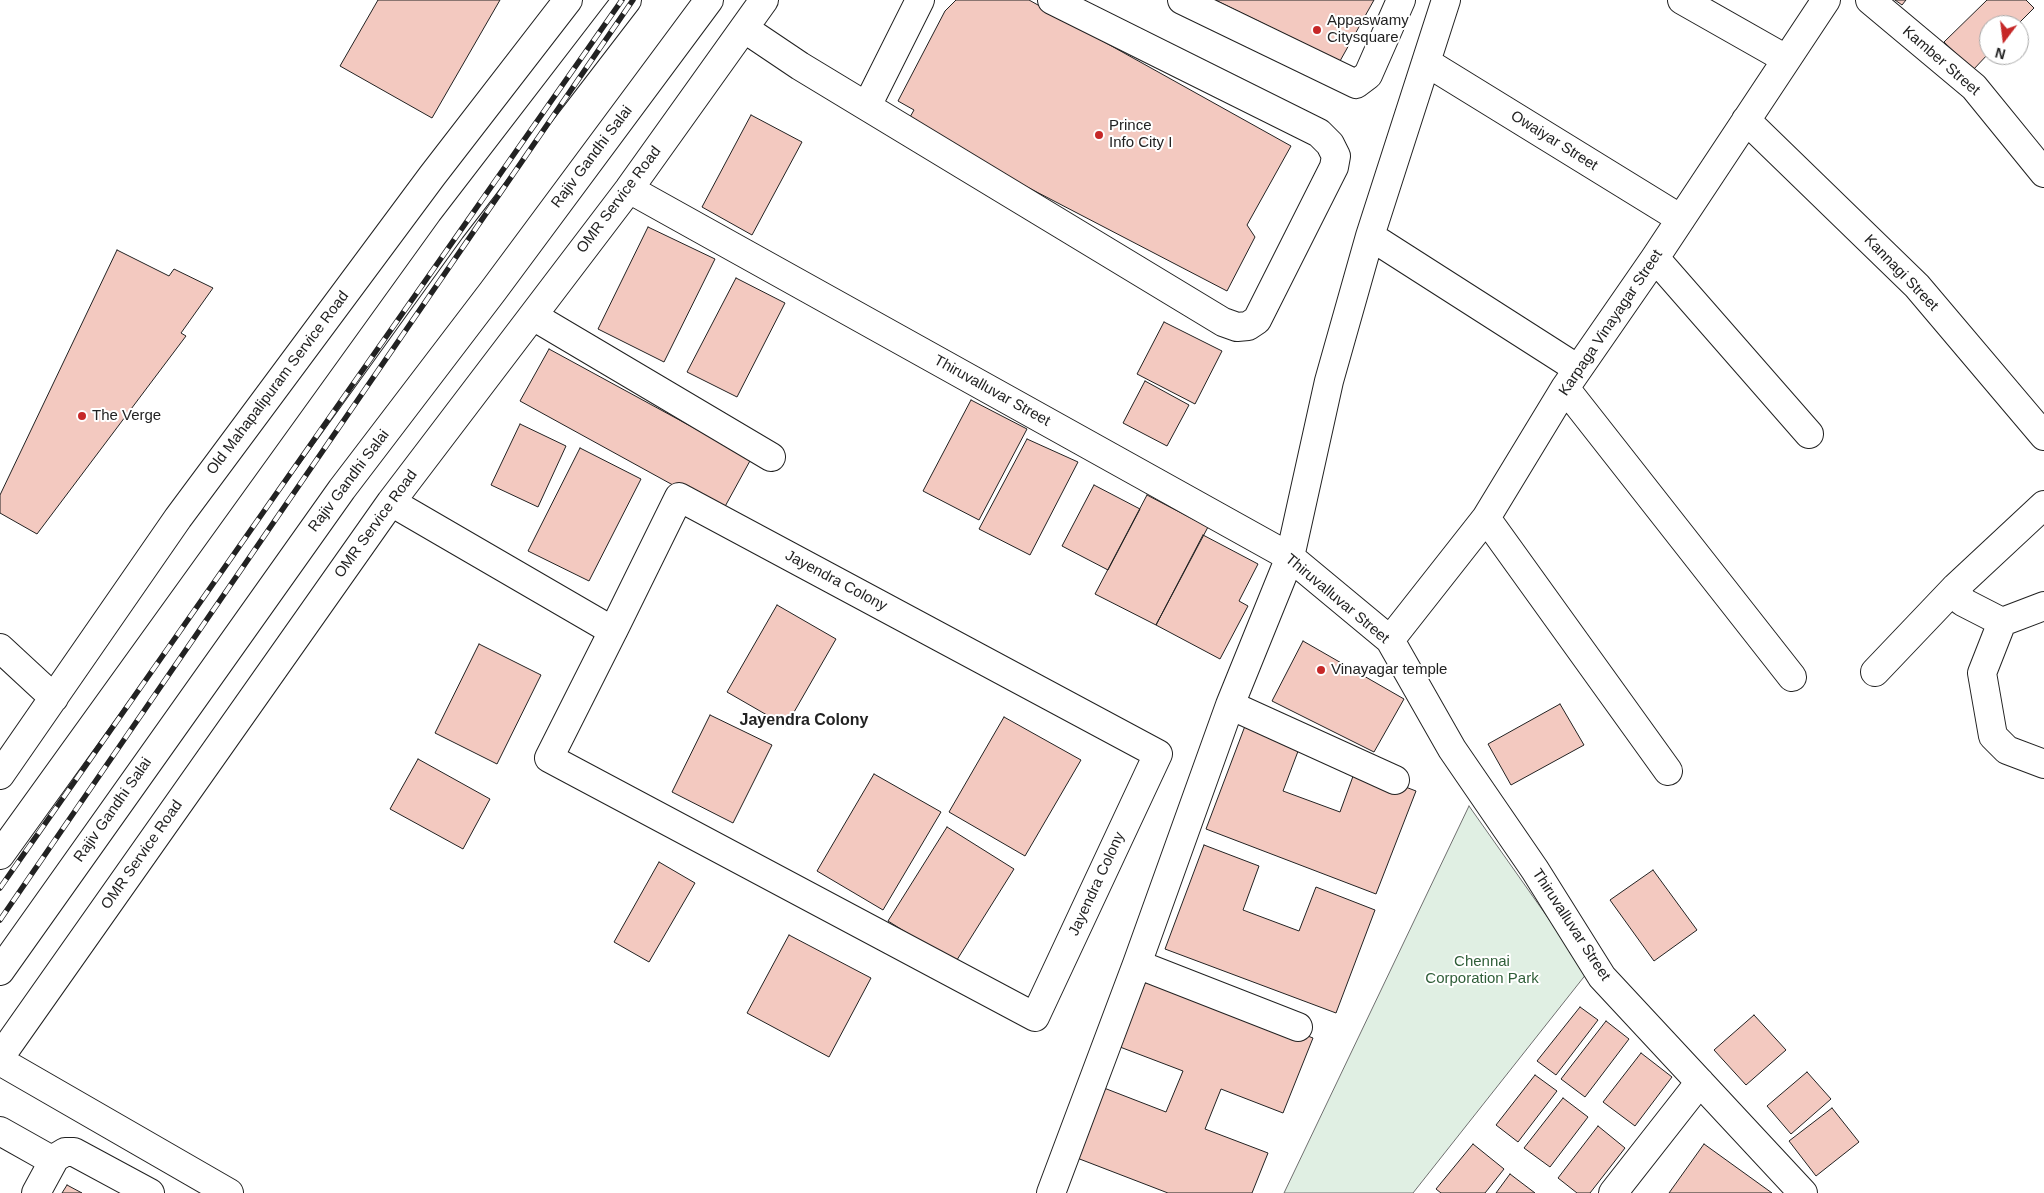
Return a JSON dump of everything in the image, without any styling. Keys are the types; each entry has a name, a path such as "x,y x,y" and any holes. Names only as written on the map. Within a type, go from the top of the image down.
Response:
{"street":[{"name":"Old Mahapalipuram Service Road","path":"0,775 178,518 426,184 568,0"},
{"path":"0,855 445,237 627,0"},
{"name":"Rajiv Gandhi Salai","path":"0,971 342,489 499,283 709,0"},
{"name":"OMR Service Road","path":"0,1057 391,502 629,189 764,0"},
{"path":"867,106 920,0"},
{"path":"745,29 867,106 1223,322 1237,327 1248,326 1256,320 1334,167 1336,156 1330,144 1319,133 1052,0"},
{"path":"1182,0 1356,84 1368,75 1401,0"},
{"path":"1052,1193 1230,705 1290,557 1329,381 1370,236 1446,0"},
{"path":"1682,0 1786,59"},
{"name":"Karpaga Vinayagar Street","path":"1390,640 1486,518 1572,379 1681,220 1826,0"},
{"name":"Kamber Street","path":"1870,0 1974,87 2044,172"},
{"name":"Owaiyar Street","path":"1426,62 1681,220"},
{"name":"Kannagi Street","path":"1746,120 1917,286 2044,436"},
{"name":"Thiruvalluvar Street","path":"629,189 1290,557 1390,640 1452,749 1535,870 1602,977 1803,1193"},
{"path":"1370,236 1572,379 1792,677"},
{"path":"1655,258 1809,434"},
{"path":"533,316 771,457"},
{"name":"Jayendra Colony","path":"679,496 1158,754 1035,1017 549,758 613,631 679,496"},
{"path":"391,502 613,631"},
{"path":"1875,672 1955,588 2044,505"},
{"path":"1486,518 1668,771"},
{"path":"1955,588 1963,602 2002,622"},
{"path":"2044,606 2002,622 1982,673 1993,736 2007,750 2044,764"},
{"path":"0,648 54,698"},
{"path":"1230,705 1395,780"},
{"path":"1137,964 1298,1027"},
{"path":"0,1061 229,1193"},
{"path":"1613,1193 1700,1082"},
{"path":"0,1131 35,1152 48,1158 55,1158"},
{"path":"36,1193 55,1158 65,1152 74,1152 150,1193"}],"green space":[{"name":"Chennai Corporation Park","path":"1469,806 1587,973 1413,1193 1284,1193"}],"building":[{"path":"378,0 500,0 432,118 340,66"},
{"name":"Prince Info City I","path":"956,0 1029,0 1291,146 1247,225 1255,237 1227,291 906,124 914,110 898,101 945,11"},
{"name":"Appaswamy Citysquare","path":"1215,0 1374,0 1340,61"},
{"path":"1895,0 1906,0 1902,5"},
{"path":"1987,0 2026,0 2034,8 2027,15 1979,15 1979,64 1973,70 1944,42"},
{"path":"751,115 802,142 752,235 702,207"},
{"path":"648,227 715,259 664,362 598,329"},
{"name":"The Verge","path":"117,250 169,276 174,269 213,288 181,333 186,336 37,534 0,513 0,495"},
{"path":"736,278 785,303 737,397 687,372"},
{"path":"1164,322 1222,351 1195,404 1137,374"},
{"path":"549,349 751,459 722,512 520,401"},
{"path":"1145,381 1189,405 1167,446 1123,423"},
{"path":"971,400 1027,429 979,520 923,491"},
{"path":"520,424 566,446 538,507 491,485"},
{"path":"1027,439 1078,462 1030,555 979,529"},
{"path":"580,448 641,479 589,581 528,551"},
{"path":"1094,485 1140,509 1108,570 1062,546"},
{"path":"1147,495 1208,527 1156,625 1095,594"},
{"path":"1203,535 1258,564 1239,601 1248,606 1220,659 1156,625"},
{"path":"777,605 836,639 786,726 727,692"},
{"name":"Vinayagar temple","path":"1303,641 1404,699 1374,752 1272,701"},
{"path":"479,644 541,675 497,764 435,733"},
{"path":"1560,704 1584,745 1511,785 1488,744"},
{"path":"710,715 772,745 733,823 672,792"},
{"path":"1004,717 1081,760 1025,856 949,812"},
{"path":"1245,726 1300,746 1283,791 1340,812 1356,768 1416,791 1376,894 1206,829"},
{"path":"418,759 490,799 463,849 390,809"},
{"path":"874,774 941,812 883,910 817,871"},
{"path":"947,827 1014,869 955,963 888,921"},
{"path":"1204,845 1259,866 1243,910 1299,931 1316,887 1375,910 1336,1013 1165,949"},
{"path":"659,862 695,883 649,962 614,942"},
{"path":"1653,870 1697,930 1654,961 1610,900"},
{"path":"789,935 871,978 829,1057 747,1013"},
{"path":"1148,975 1313,1038 1283,1113 1221,1089 1205,1129 1268,1153 1252,1193 1168,1193 1077,1158 1104,1088 1166,1112 1183,1071 1120,1047"},
{"path":"1580,1007 1598,1020 1556,1075 1537,1061"},
{"path":"1754,1015 1786,1050 1746,1085 1714,1050"},
{"path":"1606,1021 1629,1039 1585,1097 1561,1079"},
{"path":"1641,1053 1672,1077 1635,1126 1603,1102"},
{"path":"1807,1072 1831,1099 1791,1134 1767,1106"},
{"path":"1535,1075 1557,1091 1518,1142 1496,1125"},
{"path":"1563,1098 1588,1117 1550,1167 1524,1148"},
{"path":"1832,1108 1859,1142 1816,1176 1789,1141"},
{"path":"1598,1126 1625,1148 1590,1193 1577,1193 1558,1178"},
{"path":"1473,1144 1504,1169 1485,1193 1441,1193 1436,1189"},
{"path":"1704,1144 1772,1193 1669,1193"},
{"path":"1510,1174 1535,1193 1496,1193"},
{"path":"67,1185 82,1193 62,1193"}],"railway":[{"path":"0,888 622,0"},
{"path":"0,920 633,0"}],"place":[{"name":"Appaswamy Citysquare","path":"1317,30"},
{"name":"Prince Info City I","path":"1099,135"},
{"name":"The Verge","path":"82,416"},
{"name":"Vinayagar temple","path":"1321,670"}],"district":[{"name":"Jayendra Colony","path":"804,721"}]}
